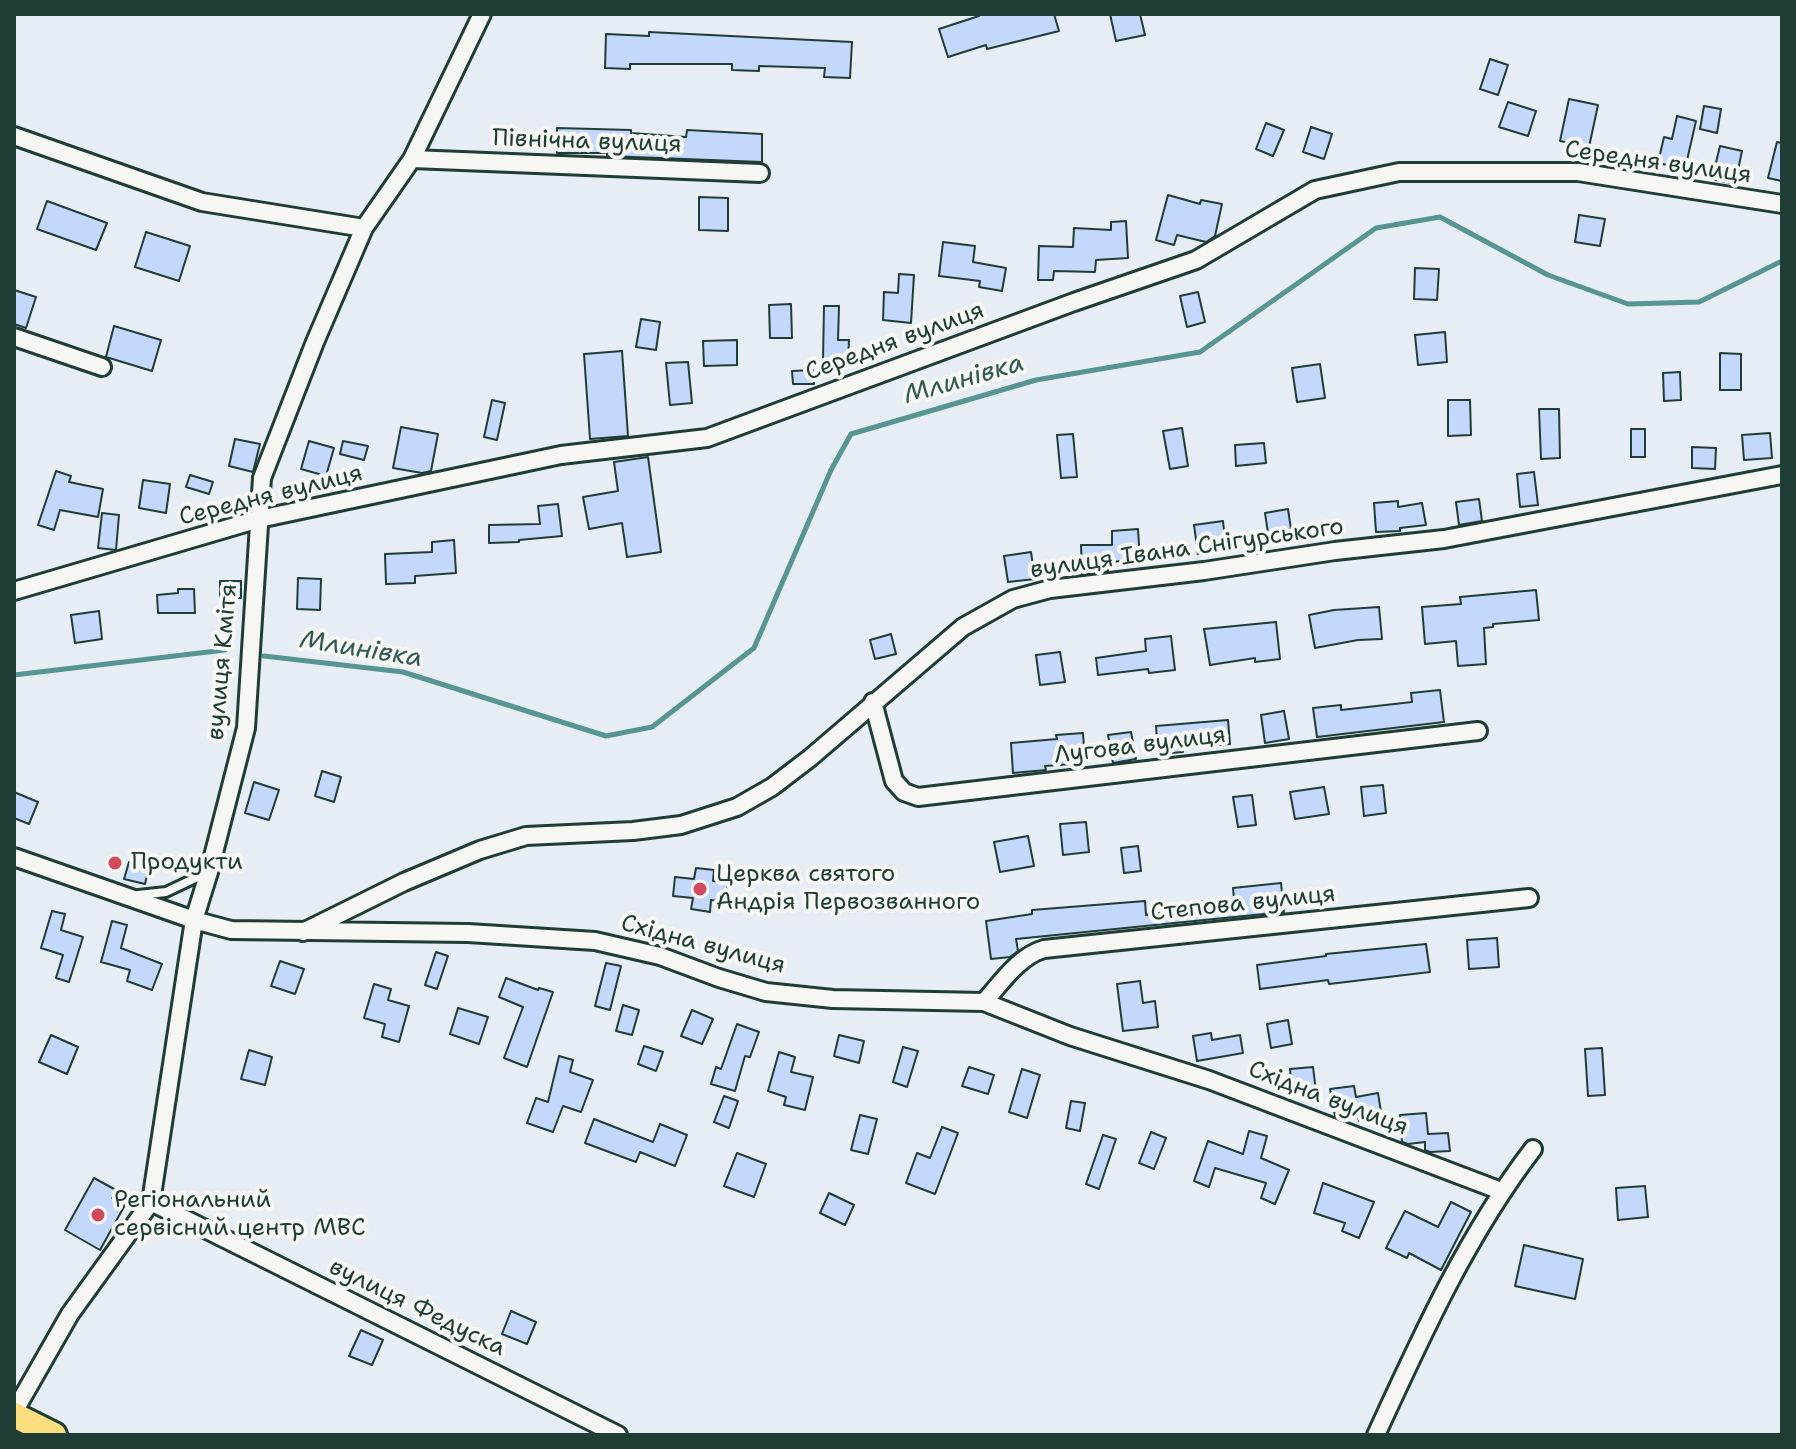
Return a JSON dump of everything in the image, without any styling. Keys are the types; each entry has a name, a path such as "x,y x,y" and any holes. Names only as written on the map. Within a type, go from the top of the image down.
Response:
{"main road":[{"path":"14,1414 54,1435"}],"street":[{"name":"вулиця Кмітя","path":"14,1414 70,1314 151,1202 194,920 246,728 262,478 364,228 412,159 482,14"},
{"path":"14,136 202,202 364,228"},
{"name":"Північна вулиця","path":"412,159 760,173"},
{"name":"Середня вулиця","path":"14,591 259,519 561,455 707,438 1196,260 1315,190 1399,172 1578,172 1782,204"},
{"path":"14,337 102,367"},
{"name":"вулиця Івана Снігурського","path":"303,932 404,882 480,850 526,836 633,831 681,825 737,807 772,787 810,758 963,627 1013,599 1050,589 1444,539 1782,475"},
{"name":"Лугова вулиця","path":"873,702 894,781 904,792 918,797 1478,731"},
{"name":"Східна вулиця","path":"14,857 231,930 468,933 595,941 660,956 766,992 833,999 984,1002 1070,1036 1209,1080 1501,1191"},
{"name":"Степова вулиця","path":"984,1002 1032,952 1044,949 1529,898"},
{"path":"1376,1435 1409,1363 1501,1191 1533,1149"},
{"name":"вулиця Федуска","path":"151,1202 618,1435"}],"lane":[{"path":"123,895 166,892 209,872"}],"building":[{"path":"978,14 1054,14 1059,31 987,49 986,45 948,57 939,29"},
{"path":"1110,14 1140,14 1145,35 1116,41"},
{"path":"649,32 852,42 850,78 824,77 825,68 759,66 759,71 732,70 732,64 630,64 630,69 605,68 606,34 649,36"},
{"path":"1490,59 1508,65 1498,95 1480,89"},
{"path":"1569,99 1598,105 1589,147 1560,141"},
{"path":"1508,102 1536,111 1528,136 1499,127"},
{"path":"1704,106 1721,109 1717,133 1700,129"},
{"path":"1677,116 1696,121 1685,169 1658,163 1664,137 1672,139"},
{"path":"1266,123 1284,130 1273,156 1256,149"},
{"path":"1311,127 1332,134 1324,159 1303,152"},
{"path":"557,128 631,130 631,133 686,137 687,130 762,134 762,162 557,153"},
{"path":"1777,142 1782,143 1782,181 1768,178"},
{"path":"1720,146 1742,151 1735,184 1712,179"},
{"path":"1168,195 1200,204 1201,200 1222,204 1215,236 1206,242 1177,235 1174,245 1156,240"},
{"path":"699,197 728,198 728,231 699,230"},
{"path":"47,201 107,223 96,250 37,229"},
{"path":"1579,215 1605,219 1600,246 1575,242"},
{"path":"1126,221 1128,258 1096,260 1095,272 1054,271 1053,280 1038,280 1039,246 1073,247 1074,228 1111,230 1111,222"},
{"path":"146,232 190,246 179,281 135,267"},
{"path":"943,242 975,246 973,262 1006,268 1002,291 979,287 980,281 939,276"},
{"path":"1415,268 1439,269 1437,300 1414,299"},
{"path":"899,274 914,275 911,323 883,320 884,292 898,293"},
{"path":"14,290 36,297 26,328 14,324"},
{"path":"1198,292 1205,322 1187,327 1180,296"},
{"path":"791,304 792,338 770,338 769,305"},
{"path":"824,306 839,306 838,340 849,340 848,361 823,360"},
{"path":"641,319 660,322 656,350 636,347"},
{"path":"114,326 161,340 152,371 106,357"},
{"path":"1445,332 1447,362 1418,365 1415,335"},
{"path":"737,340 737,365 704,366 703,341"},
{"path":"622,351 628,436 590,439 584,354"},
{"path":"1720,353 1741,354 1741,390 1720,390"},
{"path":"688,362 692,403 670,405 666,363"},
{"path":"1320,364 1325,398 1297,402 1292,368"},
{"path":"813,370 814,384 793,384 792,371"},
{"path":"1680,372 1681,400 1664,401 1663,373"},
{"path":"492,400 505,403 497,440 484,437"},
{"path":"1448,400 1470,400 1471,435 1448,436"},
{"path":"1539,409 1559,409 1560,458 1541,459"},
{"path":"401,427 438,434 431,471 422,473 393,468"},
{"path":"1182,428 1188,466 1170,469 1163,431"},
{"path":"1631,429 1645,429 1645,457 1631,457"},
{"path":"1770,433 1772,458 1744,460 1742,435"},
{"path":"1073,434 1077,477 1061,478 1057,435"},
{"path":"235,439 260,444 253,472 229,466"},
{"path":"309,441 334,448 326,476 301,469"},
{"path":"343,441 368,446 364,460 340,454"},
{"path":"1264,443 1266,463 1236,466 1235,445"},
{"path":"1692,447 1716,448 1715,469 1692,468"},
{"path":"648,457 661,552 627,557 622,523 589,529 583,497 618,491 614,462"},
{"path":"56,471 71,476 69,482 103,489 98,517 60,510 54,530 38,525"},
{"path":"1534,472 1538,505 1520,507 1517,474"},
{"path":"190,475 213,482 209,494 186,487"},
{"path":"143,480 170,484 166,513 139,508"},
{"path":"1479,499 1482,521 1459,525 1456,502"},
{"path":"1398,501 1398,507 1422,503 1426,525 1376,532 1374,503"},
{"path":"558,504 562,536 489,543 489,525 540,524 538,506"},
{"path":"1288,509 1292,536 1269,540 1265,513"},
{"path":"102,513 119,515 116,550 98,548"},
{"path":"1223,521 1226,550 1198,554 1194,525"},
{"path":"1138,529 1140,560 1108,562 1108,571 1082,574 1081,545 1112,545 1112,531"},
{"path":"454,540 456,573 415,576 415,583 386,584 385,554 432,552 432,542"},
{"path":"1031,552 1035,579 1008,582 1004,556"},
{"path":"298,578 321,579 320,610 297,609"},
{"path":"220,581 241,581 241,598 220,598"},
{"path":"178,589 194,589 195,613 158,613 157,595 178,593"},
{"path":"1536,590 1539,620 1493,624 1493,627 1484,628 1486,664 1458,666 1456,641 1425,644 1422,607 1461,604 1460,597"},
{"path":"1379,607 1382,639 1315,648 1309,615"},
{"path":"99,611 102,639 75,643 71,615"},
{"path":"1276,622 1280,659 1255,662 1255,658 1210,665 1204,629"},
{"path":"891,634 896,654 875,659 870,640"},
{"path":"1171,636 1175,670 1149,673 1148,669 1098,675 1096,658 1146,651 1145,639"},
{"path":"1060,652 1065,682 1040,685 1036,655"},
{"path":"1440,690 1444,722 1317,737 1313,708 1341,705 1341,710 1412,702 1411,693"},
{"path":"1284,711 1289,739 1265,743 1261,715"},
{"path":"1228,720 1230,744 1183,748 1183,752 1158,754 1156,726"},
{"path":"1131,732 1136,759 1113,763 1108,735"},
{"path":"1083,733 1085,763 1045,766 1046,770 1013,773 1011,743"},
{"path":"322,771 341,777 334,802 315,796"},
{"path":"254,782 279,790 269,820 245,813"},
{"path":"1383,785 1386,813 1364,816 1361,787"},
{"path":"1324,787 1329,814 1295,819 1290,792"},
{"path":"14,792 38,802 29,824 14,818"},
{"path":"1252,795 1256,825 1238,827 1233,797"},
{"path":"1086,822 1089,852 1063,855 1060,824"},
{"path":"1028,836 1034,866 1000,872 994,842"},
{"path":"1138,846 1141,871 1124,873 1121,848"},
{"path":"129,862 149,867 145,884 124,879"},
{"name":"Церква святого Андрія Первозванного","path":"696,868 714,870 713,881 728,882 726,902 711,900 710,912 691,909 693,898 673,896 675,877 694,879"},
{"path":"1281,883 1284,912 1016,939 1018,951 1010,957 991,959 986,921 1032,914 1032,910 1145,901 1146,915 1195,908 1194,902 1234,899 1233,888"},
{"path":"52,911 65,914 61,930 83,937 69,982 56,978 63,955 41,948"},
{"path":"112,921 127,925 121,948 162,964 152,990 127,981 130,970 101,962"},
{"path":"1497,938 1499,967 1469,969 1467,940"},
{"path":"1426,944 1430,972 1260,989 1257,965 1326,954"},
{"path":"436,952 448,956 437,989 425,985"},
{"path":"280,961 304,969 295,994 271,986"},
{"path":"606,963 621,966 610,1010 595,1006"},
{"path":"506,978 553,992 527,1067 504,1058 523,1007 499,997"},
{"path":"1140,981 1143,1003 1155,1001 1158,1027 1123,1031 1117,984"},
{"path":"374,984 391,989 388,1000 409,1006 399,1042 382,1037 385,1024 364,1018"},
{"path":"623,1005 639,1010 632,1035 616,1031"},
{"path":"458,1008 488,1017 479,1044 450,1034"},
{"path":"692,1010 713,1019 702,1044 681,1036"},
{"path":"1288,1020 1292,1044 1271,1048 1267,1024"},
{"path":"737,1024 759,1032 750,1057 745,1056 735,1091 711,1084 716,1067 721,1069"},
{"path":"1211,1033 1212,1040 1240,1035 1243,1053 1197,1061 1193,1036"},
{"path":"51,1035 78,1047 67,1074 39,1062"},
{"path":"839,1035 864,1041 859,1063 834,1056"},
{"path":"644,1046 663,1052 656,1071 638,1064"},
{"path":"903,1047 918,1051 907,1087 893,1082"},
{"path":"1602,1048 1605,1095 1588,1096 1585,1049"},
{"path":"249,1050 272,1057 265,1085 241,1079"},
{"path":"779,1052 795,1057 791,1072 813,1077 805,1110 784,1105 786,1097 768,1091"},
{"path":"559,1056 573,1060 570,1072 593,1080 581,1112 563,1106 553,1132 527,1123 536,1098 548,1102"},
{"path":"969,1067 994,1075 988,1094 962,1086"},
{"path":"1313,1067 1316,1091 1292,1093 1290,1069"},
{"path":"1022,1069 1040,1075 1027,1118 1009,1112"},
{"path":"1354,1086 1356,1097 1378,1093 1382,1118 1359,1121 1357,1113 1335,1116 1330,1089"},
{"path":"724,1096 738,1101 729,1128 714,1122"},
{"path":"1071,1101 1085,1103 1080,1131 1066,1128"},
{"path":"1426,1113 1428,1134 1448,1133 1450,1151 1430,1152 1425,1150 1425,1142 1402,1142 1400,1115"},
{"path":"860,1115 877,1119 868,1154 851,1150"},
{"path":"594,1119 653,1142 660,1124 687,1135 675,1166 640,1152 636,1162 585,1143"},
{"path":"942,1127 958,1133 935,1194 906,1183 917,1153 930,1158"},
{"path":"1249,1131 1267,1136 1261,1158 1289,1170 1275,1204 1261,1198 1266,1183 1215,1168 1209,1187 1194,1181 1208,1141 1243,1154"},
{"path":"1151,1132 1166,1138 1154,1169 1139,1163"},
{"path":"1103,1135 1116,1139 1099,1189 1086,1184"},
{"path":"737,1153 766,1164 754,1197 724,1186"},
{"path":"94,1178 116,1190 112,1198 125,1205 100,1250 65,1230"},
{"path":"1323,1183 1374,1202 1359,1238 1342,1231 1345,1223 1314,1213"},
{"path":"1645,1186 1648,1217 1618,1220 1616,1188"},
{"path":"829,1193 854,1205 845,1225 820,1213"},
{"path":"1451,1202 1471,1212 1441,1270 1409,1253 1407,1258 1386,1248 1405,1211 1438,1227"},
{"path":"1524,1245 1583,1259 1575,1299 1515,1286"},
{"path":"511,1311 536,1322 527,1344 502,1334"},
{"path":"361,1330 383,1340 372,1365 349,1356"}],"waterway":[{"name":"Млинівка","path":"264,656 403,672 606,736 652,727 754,648 831,470 851,434 1036,380 1200,352 1376,228 1440,217 1548,275 1628,304 1699,302 1782,261"},
{"name":"Млинівка","path":"14,675 225,650"}],"place":[{"name":"Продукти","path":"115,863"},
{"name":"Церква святого Андрія Первозванного","path":"700,889"},
{"name":"Регіональний сервісний центр МВС","path":"98,1215"}]}
